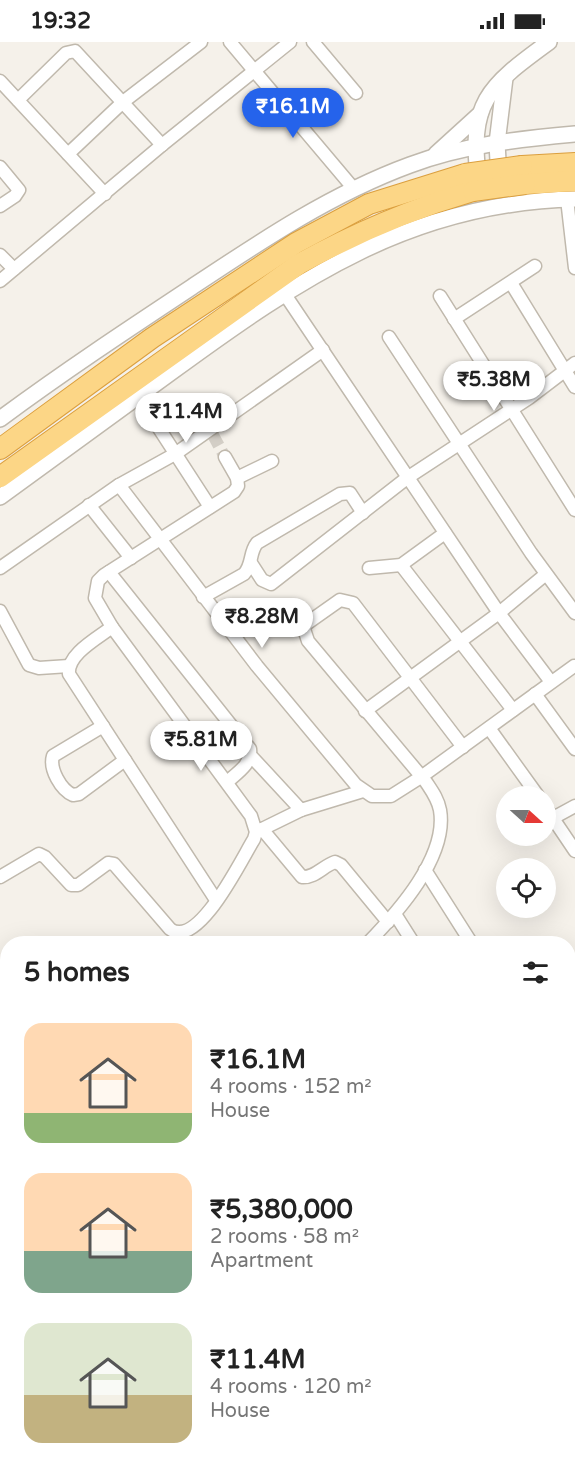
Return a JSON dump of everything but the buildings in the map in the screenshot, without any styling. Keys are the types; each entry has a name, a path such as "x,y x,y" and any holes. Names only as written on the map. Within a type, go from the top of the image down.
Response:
{"highway":[{"path":"0,449 152,338 296,243 369,204 575,163"},
{"path":"523,175 575,181"},
{"path":"0,477 299,264 342,240 469,183"}],"street":[{"path":"68,154 123,102 201,42"},
{"path":"230,42 354,189"},
{"path":"0,281 162,145 290,42"},
{"path":"312,42 356,93"},
{"path":"483,210 474,147 481,112 489,93 549,42"},
{"path":"18,100 66,53 72,50 162,145"},
{"path":"502,207 497,143 505,78"},
{"path":"0,81 105,194"},
{"path":"431,158 481,112"},
{"path":"0,419 61,374 240,255 335,197 431,158 497,143 575,134"},
{"path":"0,167 19,190 15,196 0,206"},
{"path":"0,497 259,308 339,260 400,232 483,210 571,199 575,268"},
{"path":"0,255 14,269"},
{"path":"454,319 536,266"},
{"path":"511,283 575,387"},
{"path":"284,293 499,613 551,682"},
{"path":"440,296 575,510"},
{"path":"389,338 546,574 575,613"},
{"path":"0,568 119,485 211,431 323,350"},
{"path":"251,563 262,580 271,584 407,478 510,410 575,363"},
{"path":"138,396 210,507"},
{"path":"225,457 237,478 238,486 234,492 109,572 98,582 95,598 112,627 227,782 259,830 302,877 310,877 335,862 341,865 407,936"},
{"path":"237,478 272,461"},
{"path":"119,485 257,666 363,791 372,796 391,796 422,777 574,666"},
{"path":"203,597 244,574 251,563 253,548 257,543 340,494 350,493 363,513"},
{"path":"89,505 130,558"},
{"path":"369,568 401,565 445,533"},
{"path":"401,565 513,710"},
{"path":"109,572 245,743 251,756 301,810"},
{"path":"365,711 499,613 546,574"},
{"path":"374,936 391,918 425,870 441,829 436,796 305,635 306,624 333,603 347,600 353,603 463,747"},
{"path":"0,611 28,665 39,668 69,666"},
{"path":"112,627 73,658 69,666 73,682 216,900"},
{"path":"535,694 575,748"},
{"path":"103,726 53,756 52,767 64,789 73,795 79,794 125,760"},
{"path":"489,728 531,786"},
{"path":"227,782 247,764 251,756"},
{"path":"0,877 39,854 45,857 71,885 78,885 108,863 114,864 176,934 184,934 192,930 216,900 259,830 301,810 363,791"},
{"path":"556,811 575,806"},
{"path":"556,823 575,851"},
{"path":"425,870 467,936"}],"tunnel":[{"path":"213,435 225,457"}]}
